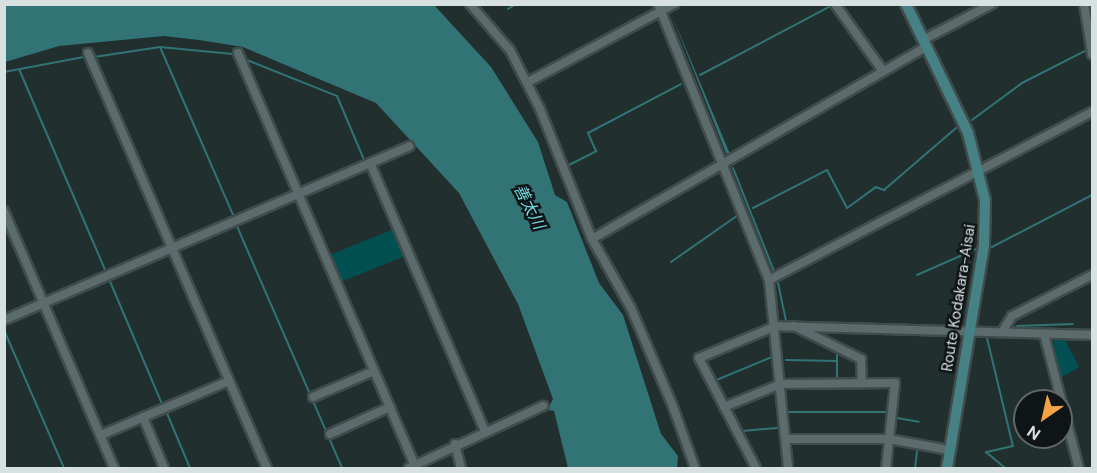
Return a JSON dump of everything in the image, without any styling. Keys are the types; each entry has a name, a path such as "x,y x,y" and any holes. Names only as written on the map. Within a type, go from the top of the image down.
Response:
{"main road":[{"name":"Route Kodakara-Aisai","path":"906,4 981,171 986,230 947,468"}],"street":[{"path":"470,4 510,50 528,82 592,239 631,308 695,468"},
{"path":"528,82 659,8 674,4"},
{"path":"835,4 883,71"},
{"path":"592,239 883,71 992,4"},
{"path":"1084,4 1092,54"},
{"path":"659,8 725,163 770,280 788,468"},
{"path":"88,53 267,468"},
{"path":"238,53 390,407 412,467 455,444 543,406"},
{"path":"770,280 1092,112"},
{"path":"4,320 409,146"},
{"path":"369,163 485,431"},
{"path":"4,211 114,468"},
{"path":"1002,332 1012,316 1092,275"},
{"path":"756,468 699,358 776,326 970,329 1092,335"},
{"path":"794,326 861,359 862,383"},
{"path":"1044,334 1079,468"},
{"path":"313,397 374,371"},
{"path":"101,435 229,381"},
{"path":"724,407 781,384 895,383 886,468"},
{"path":"330,434 390,407"},
{"path":"143,417 164,468"},
{"path":"786,439 889,439 949,450"},
{"path":"455,444 461,468"}],"shaded area":[{"path":"394,229 405,256 338,283 327,256"},
{"path":"1053,338 1064,338 1079,367 1059,379"}],"water":[{"name":"善太川","path":"5,5 434,5 491,67 538,142 555,195 567,202 599,283 623,315 661,434 678,456 677,468 568,468 554,411 548,410 460,449 549,407 553,399 518,304 459,193 376,103 243,47 164,36 59,46 5,62"},
{"path":"671,13 730,154 726,153"}],"waterway":[{"path":"508,9 516,4"},
{"path":"928,31 980,4"},
{"path":"700,75 831,6"},
{"path":"160,47 234,217"},
{"path":"94,57 160,47 233,54"},
{"path":"972,120 1022,83 1087,50"},
{"path":"4,72 84,57"},
{"path":"242,58 337,96 365,162"},
{"path":"19,69 106,272"},
{"path":"567,166 596,151 588,133 681,84"},
{"path":"753,208 827,170 847,208 876,187 884,190 956,128"},
{"path":"367,167 479,428"},
{"path":"733,168 774,271"},
{"path":"992,247 1092,195"},
{"path":"671,262 738,215"},
{"path":"236,224 342,468"},
{"path":"917,275 976,249"},
{"path":"109,279 163,406"},
{"path":"778,283 786,322"},
{"path":"1017,326 1073,324"},
{"path":"4,330 64,468"},
{"path":"987,338 1013,446 986,452 1005,468"},
{"path":"837,350 837,381"},
{"path":"714,381 772,357"},
{"path":"786,360 837,361"},
{"path":"166,411 190,468"},
{"path":"789,412 887,412"},
{"path":"897,418 919,422"},
{"path":"742,431 777,428"},
{"path":"915,468 917,451"},
{"path":"454,454 456,468"}]}
